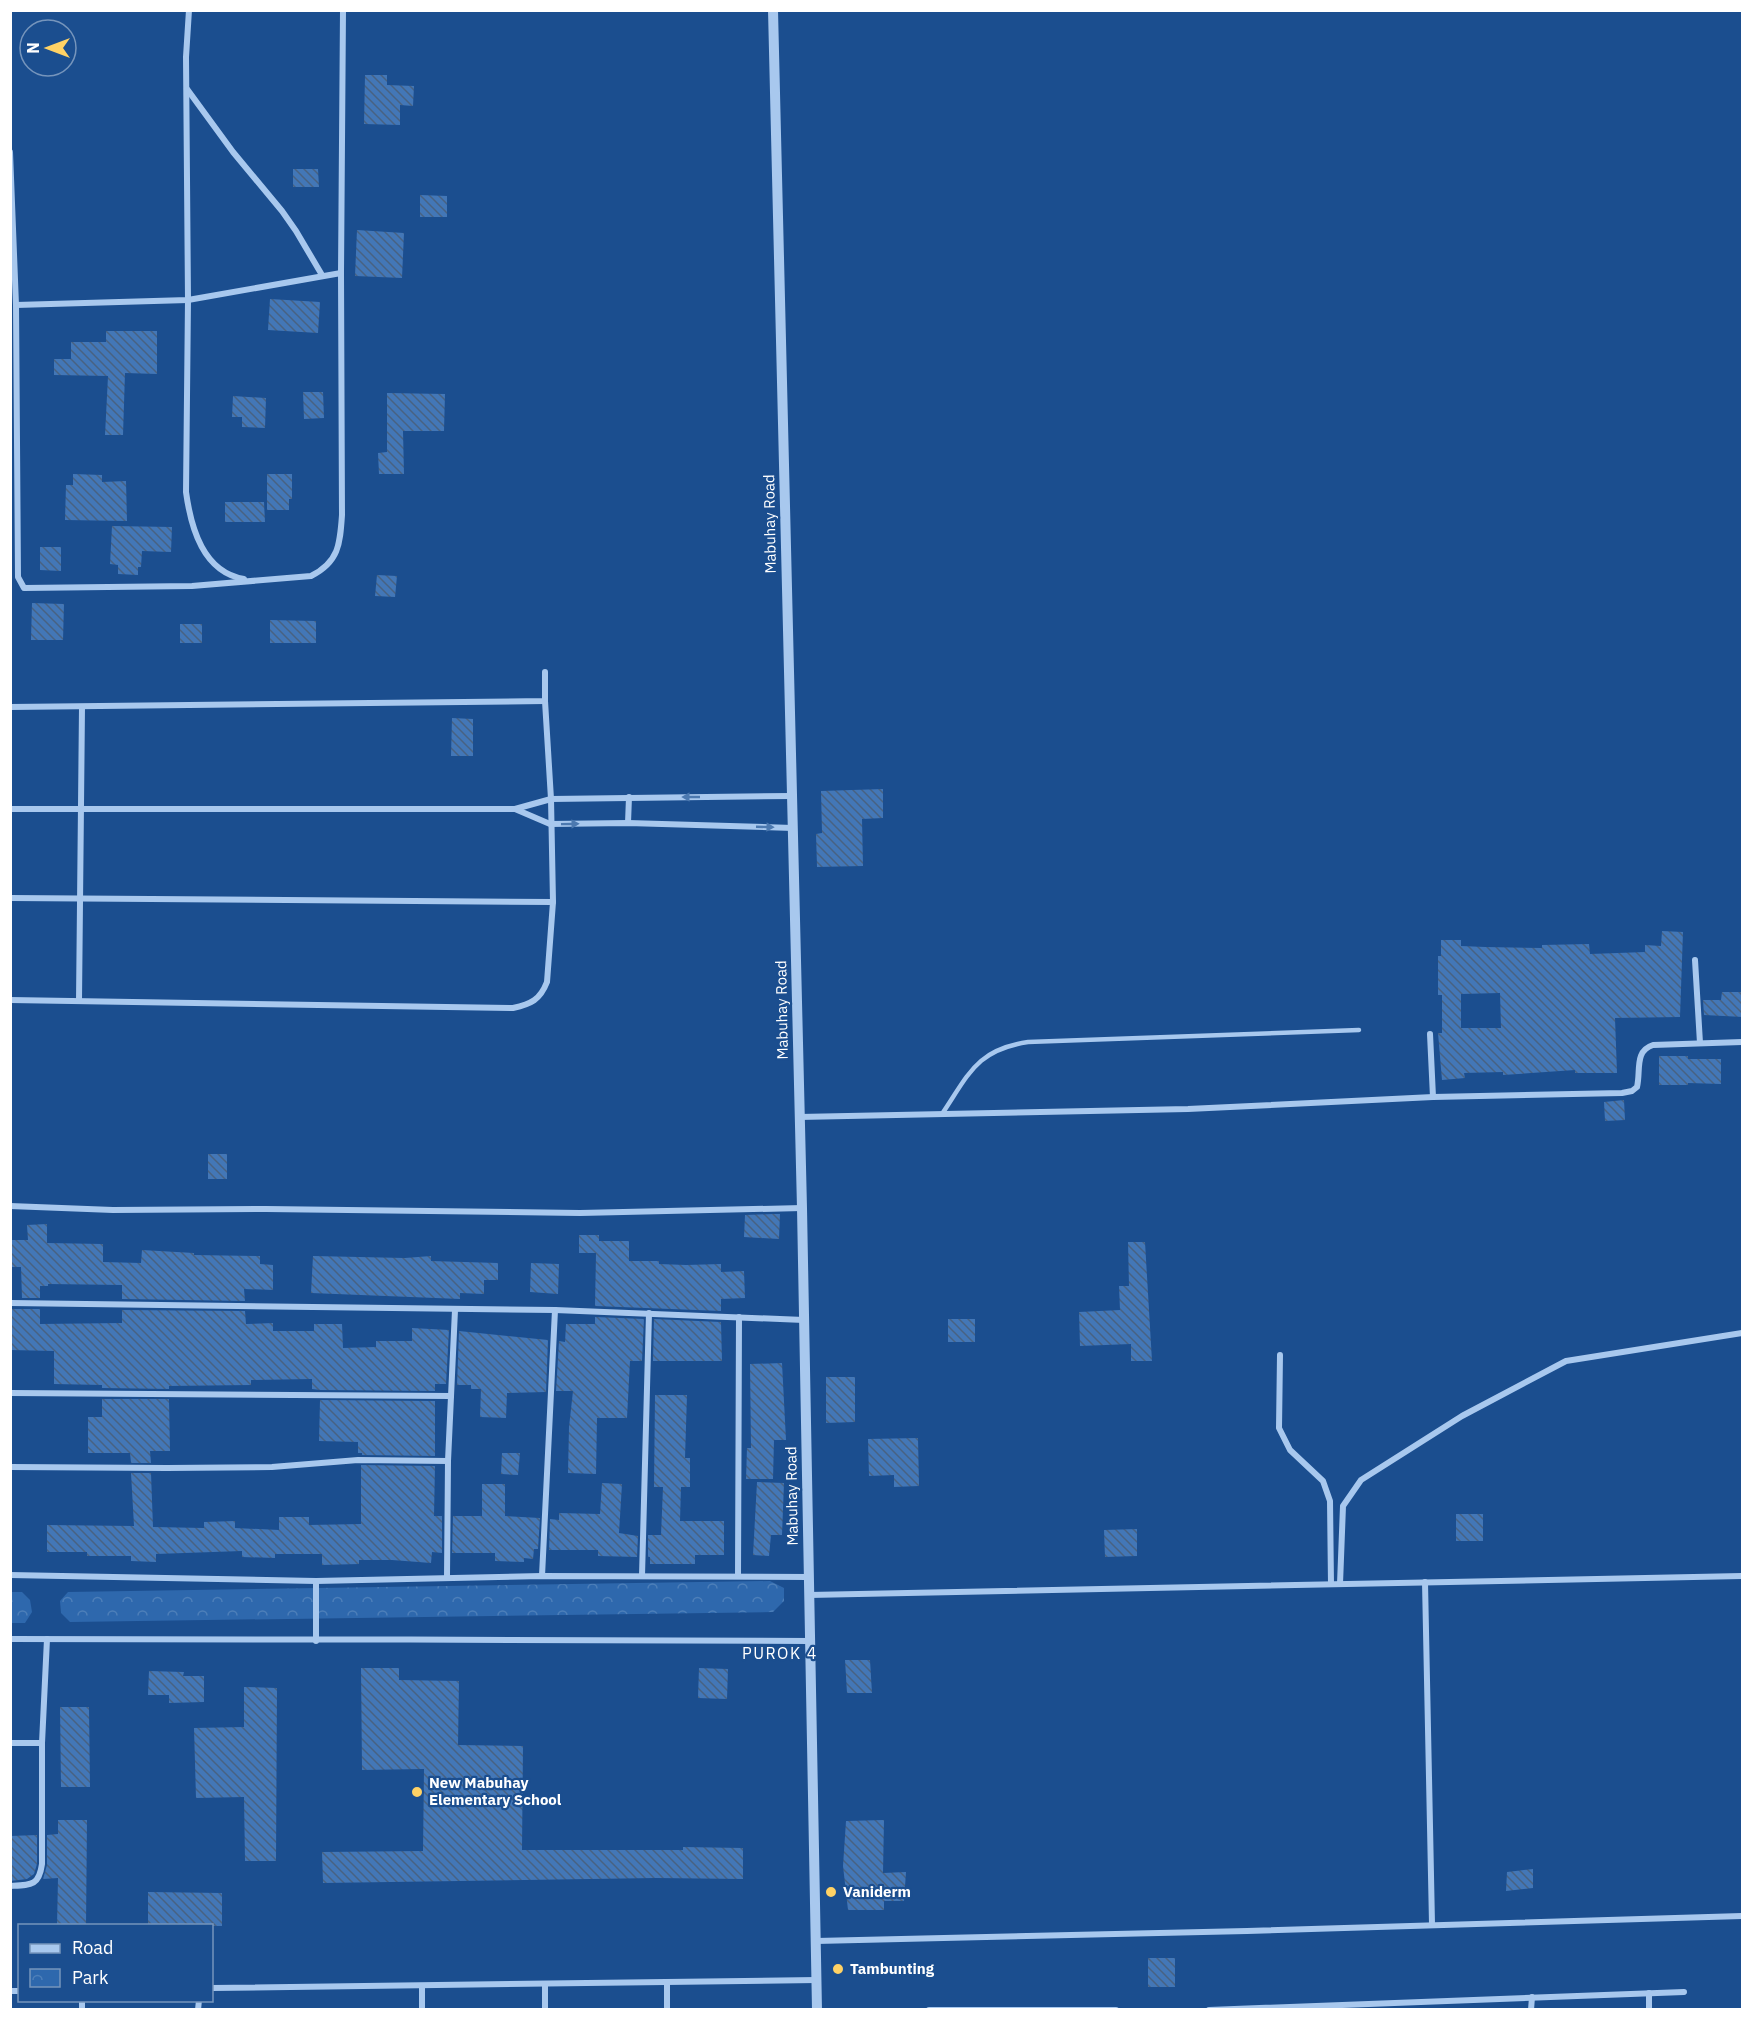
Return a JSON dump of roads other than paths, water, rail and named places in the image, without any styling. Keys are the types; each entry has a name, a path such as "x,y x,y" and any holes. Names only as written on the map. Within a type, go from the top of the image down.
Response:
{"street":[{"path":"189,10 186,492 189,515 201,545 212,563 221,572 232,577 253,581"},
{"path":"10,152 16,305 18,577 24,588 192,586 311,576 322,571 329,564 339,548 342,515 343,10"},
{"name":"Mabuhay Road","path":"773,10 802,1208 817,2010"},
{"path":"187,89 287,218 322,275"},
{"path":"16,305 188,300 341,273"},
{"path":"10,1000 520,1006 535,1001 542,994 547,982 553,903 545,672"},
{"path":"10,707 545,701"},
{"path":"79,1001 81,898 79,810 82,707"},
{"path":"10,809 515,809 551,799 791,796"},
{"path":"628,823 629,797"},
{"path":"515,809 550,824 628,823 793,828"},
{"path":"10,898 553,903"},
{"path":"1695,960 1700,1043"},
{"path":"1430,1034 1433,1097"},
{"path":"799,1117 1188,1109 1433,1097 1622,1093 1632,1091 1637,1087 1640,1078 1641,1054 1653,1045 1743,1042"},
{"path":"10,1206 113,1210 266,1209 580,1213 802,1208"},
{"path":"10,1303 649,1313 804,1320"},
{"path":"447,1577 448,1461 455,1310"},
{"path":"542,1576 555,1311"},
{"path":"642,1576 649,1313"},
{"path":"738,1576 739,1317"},
{"path":"1340,1584 1343,1506 1361,1480 1462,1416 1566,1360 1743,1333"},
{"path":"1280,1355 1279,1428 1290,1450 1323,1481 1330,1501 1331,1584"},
{"path":"10,1393 451,1396"},
{"path":"10,1467 272,1467 358,1460 448,1461"},
{"path":"10,1575 316,1581 542,1576 809,1577"},
{"path":"809,1595 1743,1576"},
{"path":"316,1581 316,1641"},
{"path":"1425,1582 1432,1924"},
{"path":"10,1639 316,1641 564,1638 810,1641"},
{"path":"10,1886 28,1885 35,1882 40,1876 42,1864 42,1743 47,1639"},
{"path":"10,1743 42,1743"},
{"path":"816,1941 1743,1916"},
{"path":"213,1988 817,1980"},
{"path":"667,1983 667,2010"},
{"path":"544,2010 545,1985"},
{"path":"422,1986 422,2010"},
{"path":"1209,2010 1313,2008 1684,1992"},
{"path":"1649,1993 1649,2010"},
{"path":"1531,2010 1532,1997"},
{"path":"929,2010 1116,2010"}],"lane":[{"path":"942,1114 982,1058 997,1049 1012,1044 1359,1030"}],"place":[{"name":"New Mabuhay Elementary School","path":"417,1792"},
{"name":"Vaniderm","path":"831,1892"},
{"name":"Tambunting","path":"838,1969"}],"district":[{"name":"PUROK 4","path":"780,1653"}]}
